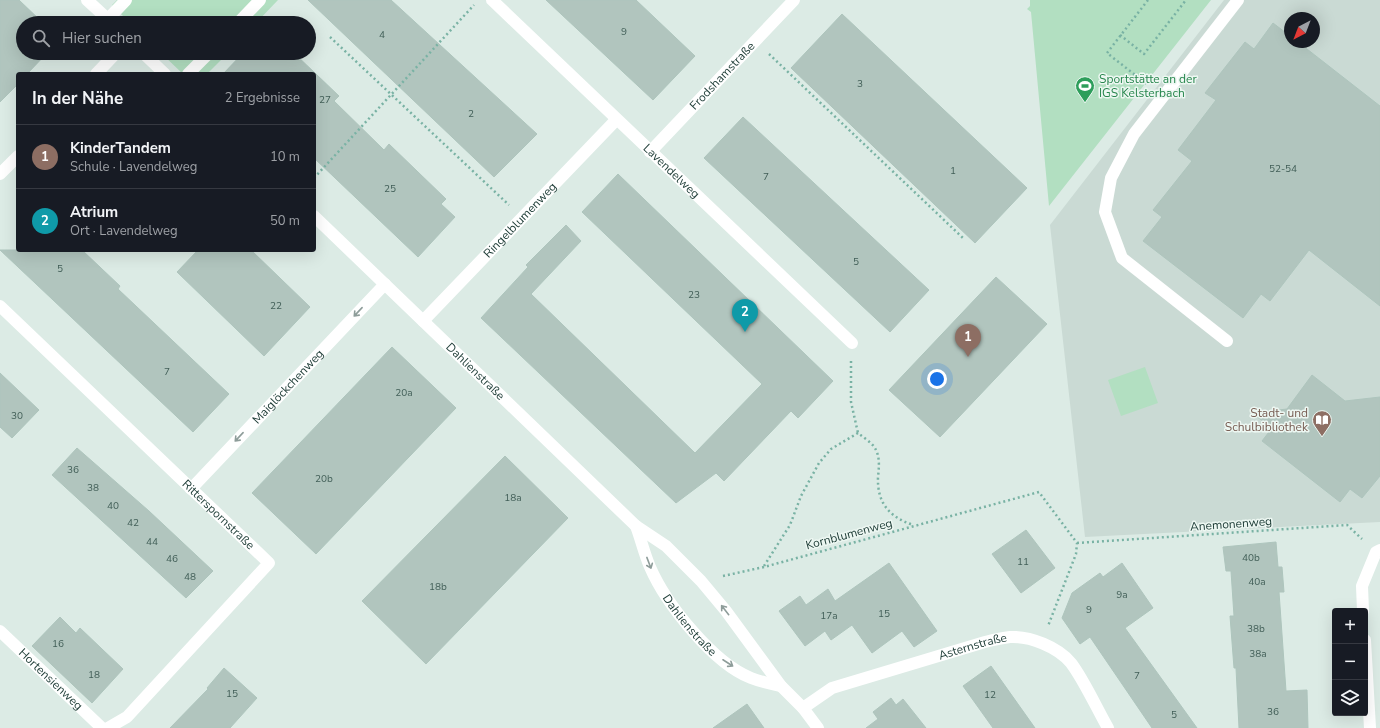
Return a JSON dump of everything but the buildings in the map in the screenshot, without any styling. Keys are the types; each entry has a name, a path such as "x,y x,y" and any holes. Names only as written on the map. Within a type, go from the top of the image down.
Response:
{"street":[{"path":"87,0 105,16"},
{"path":"114,16 126,0"},
{"path":"245,16 260,0"},
{"name":"Lavendelweg","path":"492,0 616,120 852,343"},
{"name":"Frodshamstraße","path":"650,152 794,0"},
{"path":"1226,341 1122,258 1105,212 1111,178 1134,134 1238,0"},
{"path":"98,72 109,60"},
{"path":"150,60 163,72"},
{"path":"190,72 202,60"},
{"name":"Ringelblumenweg","path":"423,321 616,120"},
{"path":"0,174 16,158"},
{"name":"Dahlienstraße","path":"316,218 636,526 666,546 701,581 726,611 781,686 804,708 818,728"},
{"name":"Maiglöckchenweg","path":"191,489 384,284"},
{"name":"Ritterspornstraße","path":"0,306 269,563 127,717 108,728"},
{"name":"Dahlienstraße","path":"636,526 654,574 664,592 700,640 717,656 751,678 781,686"},
{"path":"1363,608 1362,586 1378,551"},
{"name":"Hortensienweg","path":"0,631 102,728"},
{"name":"Asternstraße","path":"804,708 832,688 985,642 1010,637 1029,639 1041,643 1055,650 1070,663 1108,728"},
{"path":"1365,644 1370,728"}],"path":[{"path":"316,176 479,0"},
{"path":"1148,0 1107,53 1163,96"},
{"path":"1120,35 1144,54 1186,0"},
{"path":"330,37 522,217"},
{"path":"755,41 963,238"},
{"path":"852,343 850,387 858,434 876,449 879,458 882,502 889,513 899,520 914,526"},
{"path":"764,567 773,556 790,525 801,496 819,463 831,449 858,434"},
{"name":"Kornblumenweg","path":"701,581 764,567 1039,492 1077,543"},
{"name":"Anemonenweg","path":"1077,543 1347,525 1378,551"},
{"path":"1041,643 1076,554 1077,543"}],"shaded area":[{"path":"1224,0 1380,0 1380,522 1085,537 1050,225"}],"green space":[{"path":"117,0 278,0 263,16 123,16 112,5"},
{"name":"Sportstätte an der IGS Kelsterbach","path":"1030,0 1211,0 1049,206 1031,12 1027,9 1030,6"},
{"path":"168,60 221,60 209,72 181,72"},
{"path":"1145,367 1158,403 1121,416 1108,380"}],"place":[{"name":"Sportstätte an der IGS Kelsterbach","path":"1085,103"},
{"name":"Atrium","path":"745,332"},
{"name":"KinderTandem","path":"968,357"},
{"name":"Stadt- und Schulbibliothek","path":"1322,437"}]}
